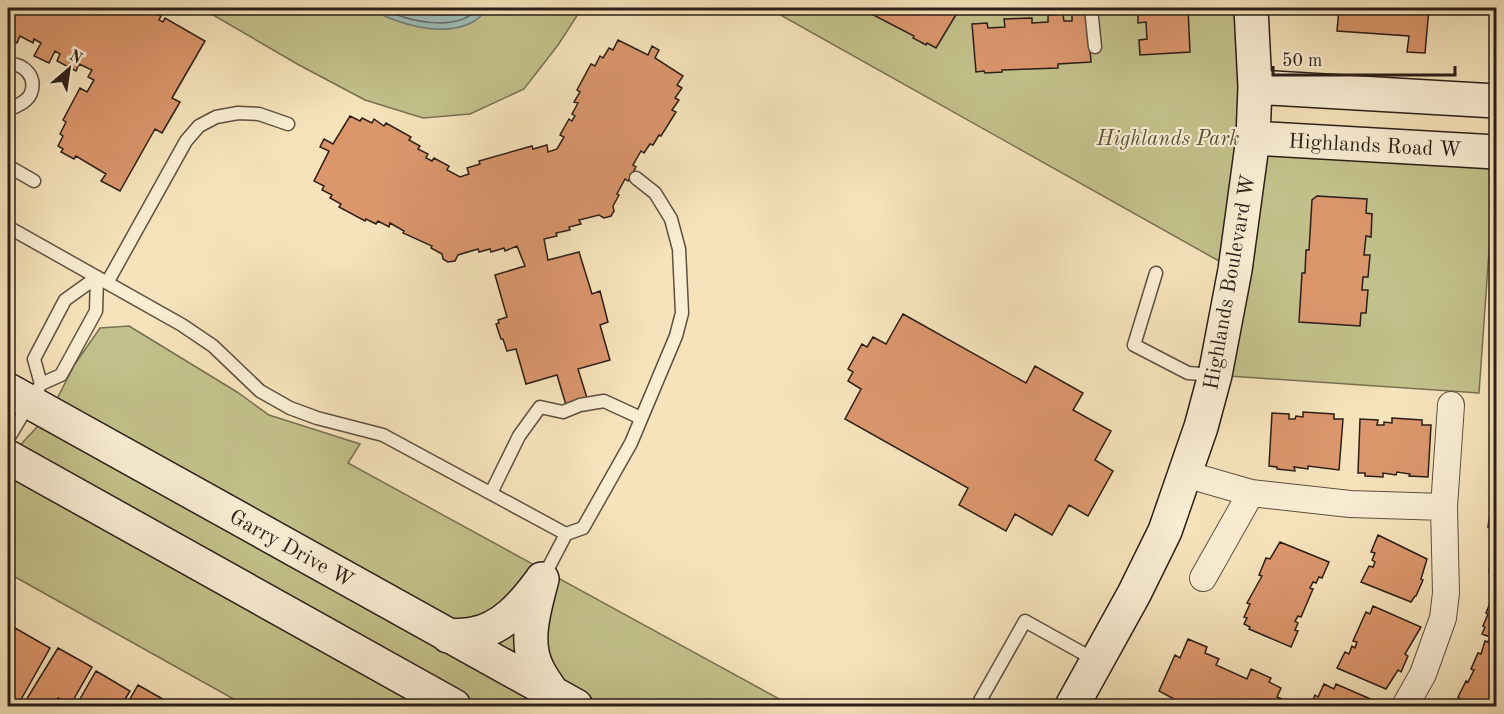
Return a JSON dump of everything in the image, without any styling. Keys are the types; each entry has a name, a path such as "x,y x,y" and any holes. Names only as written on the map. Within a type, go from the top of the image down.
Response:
{"main road":[{"name":"Highlands Boulevard W","path":"1075,706 1096,660 1134,594 1165,531 1202,427 1215,375 1235,270 1253,138 1255,87 1251,8"},
{"path":"1255,87 1497,101"},
{"name":"Highlands Road W","path":"1253,138 1497,152"},
{"name":"Garry Drive W","path":"21,394 565,700"},
{"path":"8,457 454,706"},
{"path":"448,636 474,634 497,625 520,608 543,579"},
{"path":"543,579 533,615 531,641 537,668 565,700"}],"street":[{"path":"1405,706 1423,674 1443,618 1446,593 1444,507 1451,405"},
{"path":"1185,474 1251,493 1350,504 1444,507"},
{"path":"1203,578 1251,493"}],"lane":[{"path":"1092,8 1095,47"},
{"path":"8,64 16,63 24,68 32,79 32,92 22,104 8,110"},
{"path":"21,394 61,375 96,310 102,280 186,141 199,126 216,117 238,113 259,114 288,124"},
{"path":"8,166 34,181"},
{"path":"543,579 566,534 583,528 631,443 676,336 682,313 679,249 671,219 655,193 636,178"},
{"path":"8,227 182,325 213,346 260,391 290,408 317,418 383,435 566,534"},
{"path":"1156,273 1134,345 1188,373 1215,375"},
{"path":"8,439 33,359 65,300 102,280"},
{"path":"491,493 519,436 540,407 563,412 580,405 604,401 641,418"},
{"path":"977,706 1025,621 1096,660"}],"green space":[{"path":"201,8 582,8 558,45 524,89 470,114 423,118 365,100"},
{"name":"Highlands Park","path":"768,8 1251,8 1254,138 1496,152 1479,393 1215,375 1235,270"},
{"path":"129,326 237,392 269,415 360,444 348,463 792,706 246,706 8,573 8,464 13,453 49,414 75,364 100,328"}],"water":[{"path":"368,8 489,8 471,23 459,27 432,29 391,19"}],"building":[{"path":"8,8 150,8 149,10 161,16 159,20 163,22 165,18 205,41 172,98 180,102 162,133 155,129 120,191 101,181 106,174 76,156 74,159 61,152 63,149 58,146 63,136 60,134 66,122 63,120 80,88 87,92 94,80 88,77 92,70 79,64 76,71 57,61 60,54 55,51 49,63 34,56 41,43 34,39 33,43 20,36 17,43 8,38"},
{"path":"860,8 960,8 936,48 927,43 926,45 913,38 914,36"},
{"path":"1138,8 1188,8 1190,52 1140,55 1139,40 1147,39 1146,22 1138,23"},
{"path":"1339,8 1429,8 1425,53 1407,52 1409,36 1337,31"},
{"path":"1087,12 1091,62 1058,64 1058,68 976,72 972,24 987,23 988,28 1005,27 1004,19 1032,18 1032,23 1048,22 1048,15 1063,14 1064,21 1072,21 1072,13"},
{"path":"618,40 648,55 652,46 659,50 655,58 683,76 677,85 682,88 675,98 679,100 672,110 676,112 653,145 650,144 644,153 641,151 633,165 636,167 628,181 625,179 617,194 619,195 611,216 604,218 599,215 579,220 581,224 569,227 570,230 544,239 548,260 579,252 592,294 600,291 608,322 600,325 610,360 578,369 587,398 566,405 557,375 526,384 516,349 507,351 496,324 499,323 498,320 507,317 495,275 525,266 517,246 505,251 504,248 491,252 490,249 479,252 478,249 458,255 455,261 448,262 443,259 442,254 431,248 432,246 403,233 404,231 390,223 389,227 378,221 376,224 366,219 365,221 339,207 341,204 330,198 332,195 322,190 324,186 314,181 329,151 320,147 324,139 333,144 350,116 372,123 374,119 384,126 386,123 411,137 409,140 420,146 418,149 428,154 426,158 432,161 434,158 449,166 447,170 460,177 469,174 467,168 480,164 479,161 532,146 533,149 547,145 548,152 557,149 564,137 560,135 569,119 572,121 575,116 572,114 578,103 574,102 580,92 577,90 591,64 595,66 600,56 603,58 609,48 613,50"},
{"path":"1317,196 1367,199 1366,213 1372,214 1371,237 1366,236 1364,255 1370,255 1368,277 1363,277 1362,290 1368,290 1366,313 1361,313 1360,326 1299,322 1302,273 1305,273 1306,250 1309,250 1312,200"},
{"path":"903,314 1026,383 1035,366 1083,393 1073,410 1111,431 1095,460 1113,471 1088,516 1069,505 1052,535 1015,514 1006,531 959,505 968,488 845,419 861,389 848,381 853,372 848,369 862,344 867,347 873,337 886,344"},
{"path":"1303,412 1334,414 1334,419 1343,419 1339,470 1308,466 1308,469 1294,467 1295,471 1269,466 1272,413 1289,414 1289,419 1295,419 1296,416 1303,417"},
{"path":"1392,418 1422,420 1422,425 1431,425 1428,477 1409,476 1410,474 1397,472 1396,475 1383,473 1383,477 1365,476 1365,473 1358,473 1360,419 1378,420 1377,425 1384,425 1384,422 1392,423"},
{"path":"1492,502 1496,502 1496,572 1489,572 1493,541 1490,541 1491,527 1488,527"},
{"path":"1378,535 1427,559 1421,579 1423,580 1411,602 1361,582 1369,566 1373,567 1375,562 1372,560 1375,553 1371,552"},
{"path":"1280,542 1329,562 1322,578 1319,577 1316,583 1313,582 1310,588 1313,589 1301,617 1298,616 1295,621 1298,623 1295,630 1298,631 1291,647 1249,629 1250,627 1244,624 1247,618 1244,617 1250,604 1247,603 1262,576 1259,575 1266,558 1270,559"},
{"path":"1496,594 1496,706 1457,706 1460,699 1458,697 1474,670 1471,669 1478,653 1481,654 1485,641 1488,642 1490,637 1482,634 1485,627 1483,626 1488,614 1486,613"},
{"path":"1373,606 1421,627 1405,654 1408,656 1401,672 1398,670 1386,689 1337,668 1345,652 1349,654 1352,646 1355,648 1357,642 1353,641 1366,612 1370,614"},
{"path":"15,628 50,648 19,703 8,696 8,642"},
{"path":"1188,639 1207,647 1205,653 1219,659 1216,665 1247,679 1251,669 1271,678 1269,682 1281,688 1277,697 1282,699 1279,706 1208,706 1200,703 1199,706 1185,700 1183,704 1159,691 1175,655 1180,658"},
{"path":"58,648 92,667 71,704 58,698 53,706 23,705"},
{"path":"96,671 130,691 121,706 76,706"},
{"path":"1324,684 1334,689 1336,684 1375,701 1373,706 1310,706 1315,695 1318,697"},
{"path":"138,685 175,706 126,706"}]}
